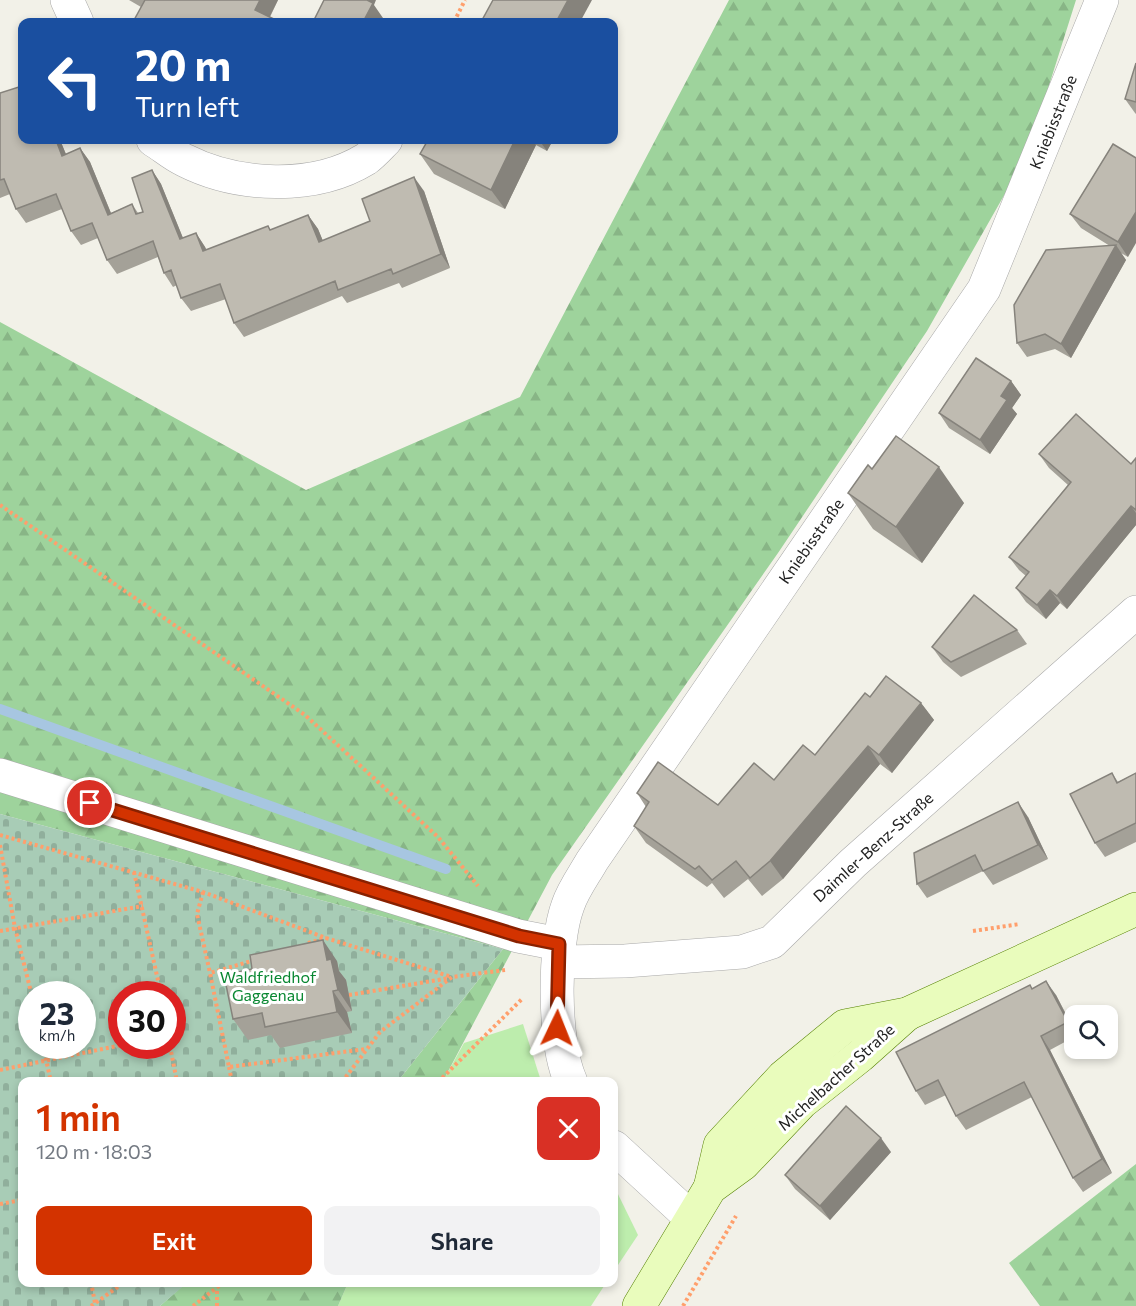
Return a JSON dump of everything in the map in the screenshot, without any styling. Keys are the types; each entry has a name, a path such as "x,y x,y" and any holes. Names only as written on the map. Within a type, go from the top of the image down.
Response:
{"main road":[{"name":"Michelbacher Straße","path":"639,1306 710,1188 720,1145 783,1077 845,1026 907,1014 1136,909"}],"street":[{"path":"67,0 75,18"},
{"name":"Kniebisstraße","path":"569,1077 563,1065 557,1028 559,953 567,905 592,861 984,289 1102,0"},
{"path":"159,144 183,160 228,177 285,183 332,172 366,159 382,144"},
{"name":"Daimler-Benz-Straße","path":"0,775 519,936 559,953 625,961 742,952 772,942 853,863 1136,612"},
{"path":"618,1151 690,1218"}],"path":[{"path":"456,18 465,0"},
{"path":"0,505 304,715 438,837 482,891"},
{"path":"0,835 203,892 326,938 452,977"},
{"path":"0,845 15,927 28,981"},
{"path":"134,871 157,981"},
{"path":"203,892 197,914 231,1077"},
{"path":"0,931 142,906"},
{"path":"973,931 1001,925"},
{"path":"305,944 326,938"},
{"path":"349,995 452,977 559,953"},
{"path":"443,1077 559,953"},
{"path":"210,973 263,957"},
{"path":"346,1077 380,1032 452,977"},
{"path":"0,1070 108,1048"},
{"path":"229,1067 366,1049"},
{"path":"173,1059 176,1077"},
{"path":"47,1060 50,1077"},
{"path":"0,1204 18,1201"},
{"path":"683,1306 739,1211"},
{"path":"92,1287 93,1305"},
{"path":"93,1305 118,1287"},
{"path":"193,1306 217,1289"},
{"path":"217,1289 217,1306"}],"green space":[{"path":"729,0 1076,0 1027,155 927,331 778,553 552,875 445,1077 401,1077 503,949 0,814 0,322 306,490 520,397"},
{"name":"Waldfriedhof Gaggenau","path":"0,814 503,949 401,1077 18,1077 18,1287 182,1287 160,1306 0,1306"},
{"path":"523,1024 540,1077 445,1077 464,1043"},
{"path":"1136,1164 1136,1306 1040,1306 1009,1263"},
{"path":"618,1194 638,1235 618,1265"},
{"path":"181,1287 346,1287 338,1306 160,1306"},
{"path":"346,1287 603,1287 591,1306 338,1306"}],"building":[{"path":"145,0 260,0 255,10 272,18 135,18"},
{"path":"324,0 367,0 373,3 365,18 315,18"},
{"path":"493,0 568,0 558,18 483,18"},
{"path":"1136,63 1136,102 1125,99"},
{"path":"18,87 18,144 58,144 62,156 80,148 108,215 132,204 136,214 143,212 132,178 152,170 180,239 196,233 203,251 268,226 270,230 308,215 319,242 370,221 362,199 414,177 441,254 393,274 391,269 338,290 335,281 234,323 220,284 181,298 171,270 164,273 153,241 107,260 92,223 71,231 56,194 16,209 4,179 0,180 0,93"},
{"path":"426,144 513,144 491,190 420,154"},
{"path":"1113,144 1136,158 1136,212 1118,242 1070,214"},
{"path":"1116,245 1061,344 1045,334 1017,343 1014,305 1046,250"},
{"path":"976,358 1011,381 1001,396 1007,400 980,440 939,413"},
{"path":"1076,414 1131,464 1136,458 1136,510 1131,506 1057,596 1050,590 1037,605 1016,588 1029,572 1009,557 1071,482 1039,454"},
{"path":"896,436 939,467 896,527 848,493 868,465 872,469"},
{"path":"974,595 1017,630 951,662 932,647"},
{"path":"886,676 921,703 879,755 868,746 770,861 750,878 736,861 712,880 699,866 695,869 634,826 649,802 637,793 658,762 718,805 754,763 774,780 803,745 815,755 865,693 870,697"},
{"path":"1112,773 1117,783 1136,773 1136,823 1095,843 1070,794"},
{"path":"1018,802 1038,845 983,871 975,855 917,884 914,853"},
{"path":"323,940 327,960 331,959 338,990 333,991 337,1012 265,1027 262,1013 233,1019 224,975 252,969 250,955"},
{"path":"1046,981 1064,1015 1064,1024 1041,1036 1102,1159 1073,1178 1024,1082 956,1116 938,1080 916,1091 896,1052 1030,985 1032,989"},
{"path":"846,1106 881,1138 820,1206 785,1175"}],"waterway":[{"path":"0,709 446,869"}],"route":[{"path":"90,803 519,936 559,944 557,1028"}]}
